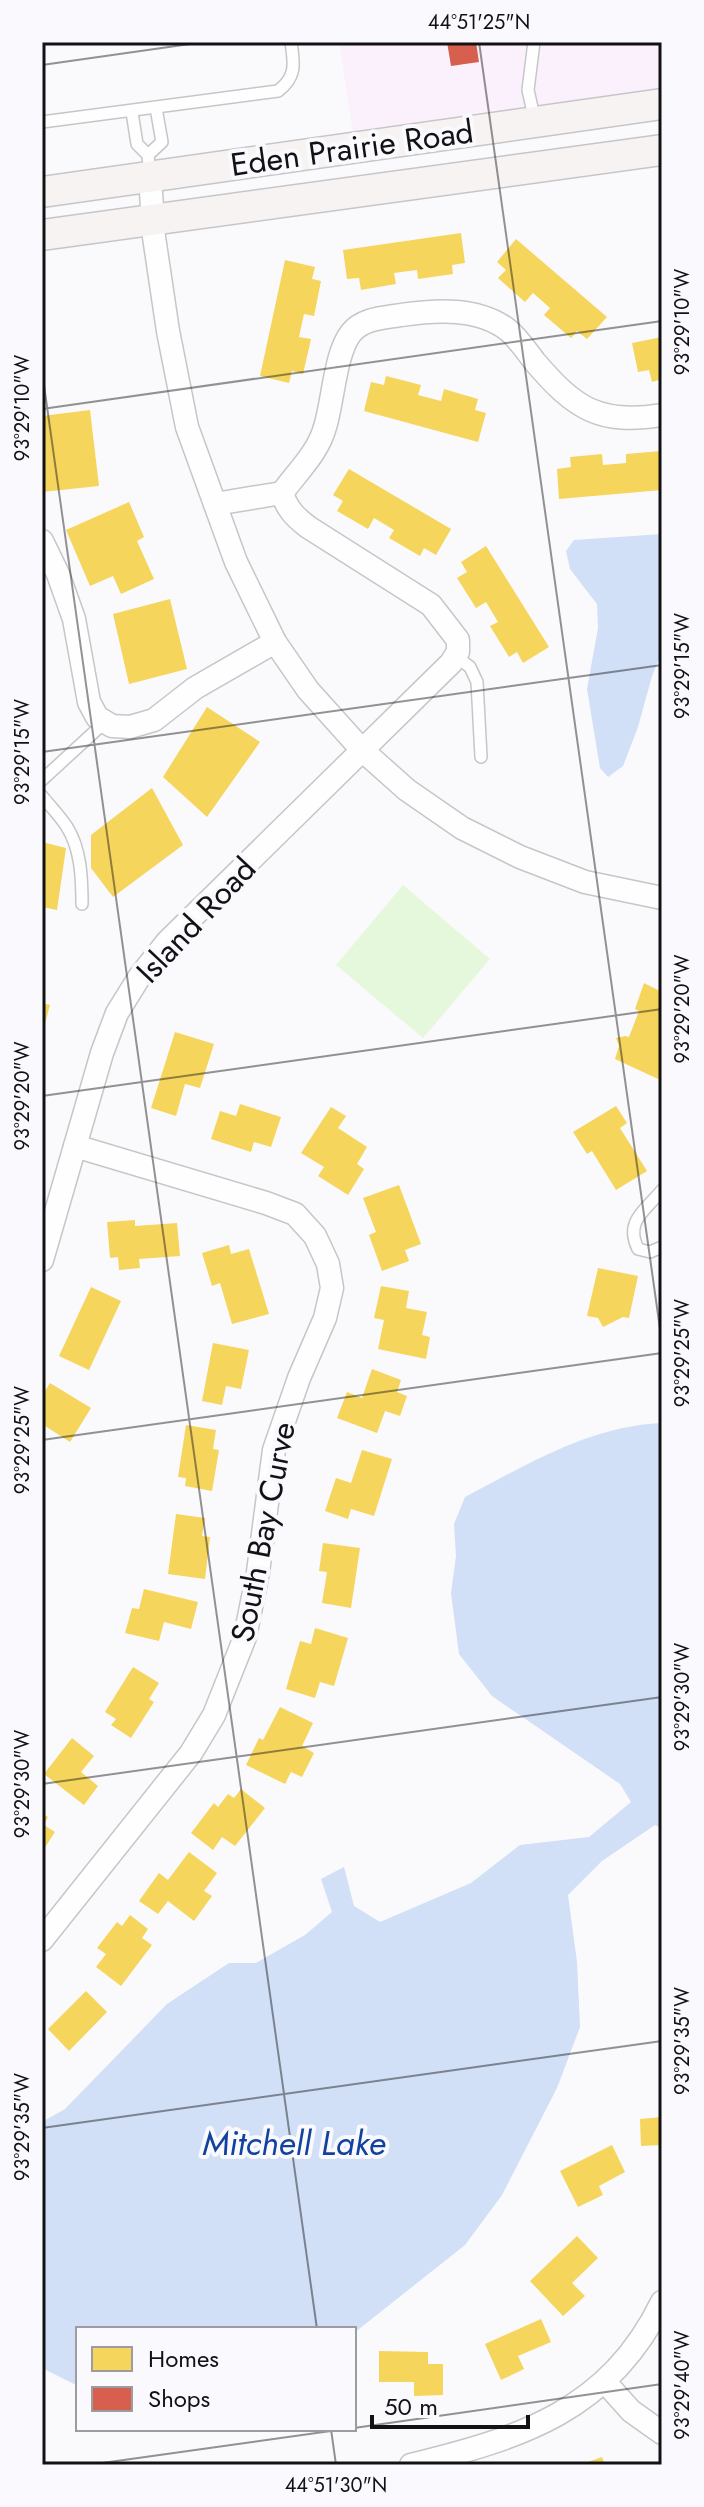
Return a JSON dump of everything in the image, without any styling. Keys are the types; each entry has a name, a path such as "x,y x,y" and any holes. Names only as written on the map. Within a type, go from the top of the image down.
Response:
{"main road":[{"name":"Eden Prairie Road","path":"42,192 149,166 662,104"},
{"name":"Eden Prairie Road","path":"42,235 662,150"}],"street":[{"path":"149,166 154,237 187,427 236,562 275,642 308,690 362,750 407,790 462,828 520,857 585,882 662,898"},
{"path":"215,504 282,493 313,454 325,430 343,349 350,334 362,323 374,320 427,311 456,311 487,319 508,330 568,397 592,411 613,418 662,415"},
{"path":"282,493 285,505 308,527 431,605 458,640 455,656"},
{"path":"42,541 74,619 89,702 97,717 112,726 130,727 154,720 195,688 275,642"},
{"name":"Island Road","path":"42,1260 102,1053 117,1013 140,976 167,942 455,656"},
{"name":"South Bay Curve","path":"42,1940 191,1753 214,1715 245,1637 258,1572 274,1450 290,1400 325,1318 332,1288 328,1264 315,1236 295,1214 75,1146"},
{"path":"411,2465 525,2432 564,2412 605,2382 630,2353 662,2302"},
{"path":"605,2382 631,2411 662,2433"}],"lane":[{"path":"42,122 278,91 288,83 292,72 291,42"},
{"path":"534,42 528,90 535,121"},
{"path":"149,166 162,142 156,108"},
{"path":"132,112 137,144 149,166"},
{"path":"455,656 470,667 477,682 481,757"},
{"path":"42,780 105,722"},
{"path":"42,796 67,827 73,841 82,875 82,904"},
{"path":"662,1190 638,1215 632,1238 638,1249 650,1252 662,1247"}],"shaded area":[{"path":"339,42 662,42 662,105 355,147"}],"green space":[{"path":"403,885 490,959 423,1038 336,965"}],"water":[{"path":"662,534 662,652 623,766 608,777 600,768 587,689 598,628 597,604 570,569 566,551 574,540"},
{"name":"Mitchell Lake","path":"662,1423 662,1829 655,1825 602,1861 568,1895 577,1962 580,2027 557,2088 502,2195 465,2245 356,2331 356,2327 76,2327 76,2385 42,2368 42,2122 65,2109 167,2004 229,1963 256,1963 305,1935 332,1912 321,1879 344,1867 354,1906 380,1922 471,1883 520,1845 589,1837 631,1802 620,1784 492,1696 459,1654 451,1593 456,1556 454,1524 465,1497 560,1449 610,1431"}],"building: Homes":[{"path":"461,233 465,263 452,265 453,274 418,279 417,270 394,273 396,284 361,290 359,278 347,279 343,250"},
{"path":"516,239 607,317 587,339 577,331 571,338 544,315 550,308 533,293 525,302 498,278 506,270 497,262"},
{"path":"285,260 315,267 312,279 321,281 314,316 304,314 299,337 311,339 303,374 292,371 289,383 260,376"},
{"path":"662,337 662,379 652,382 649,370 638,372 632,343"},
{"path":"386,376 421,385 418,395 441,401 444,389 478,399 475,410 486,413 478,442 364,411 371,382 384,385"},
{"path":"90,410 99,486 42,492 42,416"},
{"path":"661,451 662,490 559,499 557,469 571,467 570,457 602,454 603,465 626,463 626,454"},
{"path":"349,469 451,529 436,555 424,548 420,556 389,538 394,530 374,518 368,529 337,511 343,501 333,495"},
{"path":"129,502 144,537 137,541 154,579 121,594 113,576 90,586 66,530"},
{"path":"486,546 549,647 523,663 517,652 509,657 490,626 498,622 486,602 476,608 457,578 467,572 461,562"},
{"path":"170,599 187,669 129,684 113,614"},
{"path":"207,707 260,742 207,817 163,777"},
{"path":"152,788 183,845 113,897 91,868 91,835"},
{"path":"42,842 66,848 57,910 42,907"},
{"path":"644,983 662,992 662,1069 658,1079 615,1059 619,1046 616,1038 629,1037 639,1011 635,1009"},
{"path":"42,1003 50,1005 43,1031 42,1031"},
{"path":"175,1032 214,1044 200,1088 185,1084 176,1116 151,1108"},
{"path":"240,1104 281,1117 271,1147 254,1142 251,1152 211,1139 220,1111 236,1116"},
{"path":"616,1106 627,1123 620,1128 647,1171 616,1190 592,1151 587,1154 573,1132"},
{"path":"331,1107 346,1116 338,1128 367,1147 357,1164 364,1169 348,1195 318,1176 324,1167 301,1153"},
{"path":"399,1185 421,1244 405,1250 409,1261 382,1271 369,1235 376,1232 363,1198"},
{"path":"135,1220 135,1226 177,1223 180,1256 139,1259 140,1268 119,1270 118,1257 110,1258 107,1222"},
{"path":"229,1245 231,1254 249,1249 269,1314 232,1324 220,1283 212,1286 202,1253"},
{"path":"598,1268 638,1276 629,1318 623,1317 603,1327 598,1318 587,1316"},
{"path":"381,1286 409,1291 406,1308 427,1312 422,1335 430,1337 426,1359 378,1349 384,1320 374,1318"},
{"path":"91,1287 121,1301 89,1370 59,1356"},
{"path":"213,1343 249,1350 241,1389 226,1386 222,1405 202,1401"},
{"path":"372,1369 401,1380 397,1392 407,1396 400,1416 385,1411 377,1433 337,1418 347,1392 362,1398"},
{"path":"50,1383 91,1408 70,1442 42,1424 42,1396"},
{"path":"186,1425 216,1430 213,1449 219,1450 212,1491 185,1486 186,1478 178,1477"},
{"path":"362,1450 392,1459 374,1516 351,1509 348,1519 325,1511 336,1478 351,1483"},
{"path":"176,1514 205,1518 202,1536 210,1537 205,1579 168,1574"},
{"path":"323,1543 360,1548 351,1608 322,1603 327,1572 319,1571"},
{"path":"144,1589 198,1602 191,1629 164,1622 159,1641 125,1633 132,1608 139,1609"},
{"path":"315,1628 348,1638 334,1686 320,1682 315,1698 286,1689 300,1641 311,1644"},
{"path":"133,1667 159,1683 149,1699 154,1702 131,1738 111,1725 116,1719 105,1712"},
{"path":"280,1707 313,1723 302,1746 314,1753 302,1777 291,1772 285,1784 246,1765 259,1738 263,1740"},
{"path":"72,1738 94,1756 81,1772 98,1786 84,1805 44,1774"},
{"path":"241,1789 265,1808 235,1846 222,1837 213,1850 191,1833 214,1803 218,1807 228,1794 234,1798"},
{"path":"42,1813 48,1817 44,1825 55,1832 42,1852"},
{"path":"189,1852 217,1873 204,1891 212,1896 194,1921 168,1901 158,1914 139,1901 159,1873 168,1880"},
{"path":"130,1915 148,1929 142,1938 152,1945 121,1986 96,1967 106,1954 97,1948 117,1922 122,1926"},
{"path":"86,1991 107,2012 69,2051 48,2029"},
{"path":"662,2117 662,2145 641,2146 640,2119"},
{"path":"612,2145 625,2172 599,2186 603,2195 578,2207 560,2171"},
{"path":"577,2236 598,2258 572,2283 585,2296 563,2316 530,2281"},
{"path":"541,2319 551,2342 518,2356 524,2369 501,2380 485,2344"},
{"path":"379,2351 428,2352 428,2364 443,2364 443,2395 414,2396 414,2382 379,2382"},
{"path":"602,2457 605,2465 579,2465"}],"building: Shops":[{"path":"447,42 476,42 479,62 451,66"}]}
